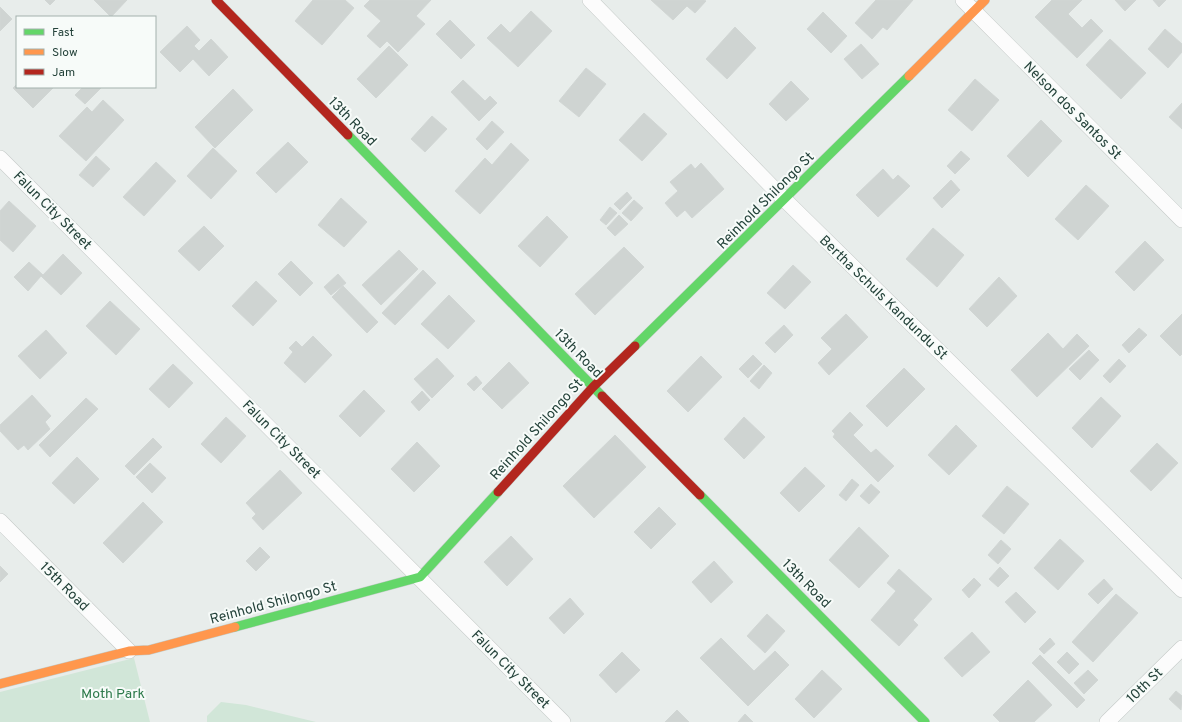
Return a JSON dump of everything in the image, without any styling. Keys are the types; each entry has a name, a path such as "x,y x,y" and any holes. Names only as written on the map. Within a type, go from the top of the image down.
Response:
{"street":[{"name":"13th Road","path":"216,0 593,388 926,722"},
{"name":"Bertha Schuls Kandundu St","path":"590,0 785,200 1182,590"},
{"name":"Nelson dos Santos St","path":"963,0 1182,220"},
{"name":"Reinhold Shilongo St","path":"0,684 129,651 149,650 420,577 593,388 986,0"},
{"name":"Falun City Street","path":"0,158 420,577 563,722"},
{"name":"15th Road","path":"0,521 129,651"},
{"name":"10th St","path":"1107,722 1182,648"}],"green space":[{"name":"Moth Park","path":"134,658 150,722 0,722 0,692"},
{"path":"221,702 246,705 316,722 207,722 207,716"}],"building":[{"path":"45,0 55,0 50,5"},
{"path":"94,0 127,0 112,16 110,16"},
{"path":"313,0 345,0 354,8 322,45 295,21"},
{"path":"370,0 431,0 416,16 425,24 398,52 387,41 380,48 367,36 381,21 364,6"},
{"path":"651,0 706,1 695,13 687,6 673,20"},
{"path":"876,0 913,0 887,30 883,27 872,39 855,23"},
{"path":"1052,0 1082,0 1068,14 1082,28 1091,19 1103,31 1077,58 1035,17"},
{"path":"1115,0 1136,0 1125,11"},
{"path":"1153,0 1166,0 1159,7"},
{"path":"0,7 12,19 0,31"},
{"path":"531,11 552,31 518,67 487,38 501,24 510,33"},
{"path":"823,12 847,36 831,53 807,29"},
{"path":"450,20 475,45 461,59 436,34"},
{"path":"187,26 200,40 194,46 199,51 211,39 228,57 209,76 193,59 180,72 160,52"},
{"path":"735,27 756,48 727,79 706,59"},
{"path":"1165,29 1182,44 1182,52 1168,68 1148,49"},
{"path":"1110,39 1146,73 1121,99 1086,65"},
{"path":"861,44 879,64 862,79 844,59"},
{"path":"389,46 408,65 376,98 357,79"},
{"path":"586,68 606,84 579,117 559,101"},
{"path":"975,79 999,100 972,131 948,110"},
{"path":"463,80 485,101 490,96 497,103 479,121 451,92"},
{"path":"791,81 809,99 786,121 769,104"},
{"path":"16,85 16,88 53,88 33,108 13,88"},
{"path":"82,88 101,88 85,104 75,95"},
{"path":"233,89 253,110 215,148 195,127"},
{"path":"103,100 124,120 86,161 59,136 87,107 92,112"},
{"path":"1182,103 1182,129 1169,117"},
{"path":"644,113 667,134 642,161 619,140"},
{"path":"432,116 447,129 425,152 411,139"},
{"path":"1041,120 1062,141 1028,177 1007,156"},
{"path":"492,121 504,132 487,150 476,139"},
{"path":"288,142 308,162 276,193 256,173"},
{"path":"511,143 529,160 480,214 455,191 485,158 492,165"},
{"path":"213,148 237,171 211,199 187,176"},
{"path":"961,151 970,159 955,174 947,166"},
{"path":"96,156 110,169 93,187 79,175"},
{"path":"156,162 176,181 144,216 123,197"},
{"path":"701,163 724,189 692,218 685,210 677,217 665,203 678,191 670,182 691,164 695,169"},
{"path":"883,169 893,180 898,175 910,186 878,217 856,195"},
{"path":"951,180 960,190 942,208 933,198"},
{"path":"1086,185 1109,206 1078,240 1055,219"},
{"path":"627,192 632,198 620,210 614,204"},
{"path":"341,198 367,222 344,247 318,225"},
{"path":"634,200 643,208 631,221 622,213"},
{"path":"9,201 36,226 13,252 0,240 0,211"},
{"path":"610,207 617,213 606,225 600,220"},
{"path":"619,215 628,224 615,236 607,228"},
{"path":"547,216 568,237 540,267 518,246"},
{"path":"204,226 224,246 199,271 178,251"},
{"path":"933,228 964,255 937,287 906,259"},
{"path":"1145,241 1164,260 1134,291 1115,272"},
{"path":"624,247 644,267 595,315 575,294"},
{"path":"399,250 418,269 381,305 362,285"},
{"path":"63,254 82,273 61,295 41,276 28,291 14,277 29,262 43,275"},
{"path":"291,261 313,283 300,296 278,274"},
{"path":"793,265 811,282 785,309 767,293"},
{"path":"423,270 436,283 395,325 382,313"},
{"path":"338,274 346,283 331,295 324,287"},
{"path":"999,277 1017,296 987,327 969,309"},
{"path":"256,281 277,301 253,326 232,306"},
{"path":"343,286 378,322 367,333 332,297"},
{"path":"449,295 475,321 448,349 421,324"},
{"path":"110,301 140,329 116,355 86,326"},
{"path":"846,314 868,337 829,375 818,363 832,349 821,338"},
{"path":"1182,314 1182,354 1180,356 1160,336"},
{"path":"784,325 793,335 775,353 765,343"},
{"path":"1139,328 1147,335 1129,353 1122,345"},
{"path":"46,330 67,353 40,379 18,356"},
{"path":"1048,333 1063,349 1077,334 1089,346 1037,397 1011,370"},
{"path":"313,336 332,355 305,383 284,363 293,352 289,348 296,341 302,347"},
{"path":"1089,350 1099,360 1080,380 1069,369"},
{"path":"753,355 762,364 748,378 739,369"},
{"path":"701,356 722,377 688,412 667,391"},
{"path":"437,358 454,376 432,398 414,379"},
{"path":"1119,359 1126,366 1110,383 1103,376"},
{"path":"509,362 529,383 502,409 482,389"},
{"path":"173,364 193,383 169,408 149,389"},
{"path":"764,365 772,373 759,389 750,381"},
{"path":"904,368 925,389 887,427 866,406"},
{"path":"476,376 482,383 474,391 467,384"},
{"path":"364,390 385,411 360,437 339,416"},
{"path":"422,391 430,400 419,411 411,402"},
{"path":"32,395 51,416 45,422 50,429 28,450 24,445 18,450 0,431 0,425"},
{"path":"1101,397 1121,416 1092,448 1072,428"},
{"path":"86,398 98,409 50,457 39,445"},
{"path":"850,412 863,425 853,435 871,453 876,449 894,466 878,482 833,437 835,434 832,431"},
{"path":"226,417 246,436 221,463 201,444"},
{"path":"744,417 765,437 744,459 724,439"},
{"path":"956,425 977,446 949,475 928,455"},
{"path":"615,435 646,467 594,518 563,486"},
{"path":"153,438 162,447 134,475 125,466"},
{"path":"417,442 440,466 414,492 391,469"},
{"path":"1157,443 1178,463 1151,491 1130,471"},
{"path":"77,457 99,479 74,504 52,483"},
{"path":"150,463 166,478 152,493 136,477"},
{"path":"805,467 825,486 799,512 780,493"},
{"path":"280,470 302,493 263,530 252,518 256,514 246,503"},
{"path":"852,479 859,485 846,501 839,495"},
{"path":"871,484 880,492 869,504 860,496"},
{"path":"1007,486 1029,504 1004,534 982,516"},
{"path":"143,502 163,522 123,563 103,543"},
{"path":"659,507 676,524 651,549 634,532"},
{"path":"859,527 889,556 859,588 829,560"},
{"path":"511,536 533,559 507,586 484,562"},
{"path":"1060,539 1084,561 1058,590 1034,568"},
{"path":"1001,540 1011,549 998,564 988,555"},
{"path":"260,547 270,557 256,571 246,561"},
{"path":"714,561 733,582 711,603 692,582"},
{"path":"0,566 8,574 0,582"},
{"path":"1000,567 1009,576 998,587 989,579"},
{"path":"899,569 932,599 913,620 918,625 899,646 871,620 896,591 887,583"},
{"path":"974,578 981,585 969,598 962,590"},
{"path":"1104,579 1113,589 1098,604 1088,594"},
{"path":"1016,592 1036,612 1025,623 1005,602"},
{"path":"1116,594 1138,613 1093,662 1072,642"},
{"path":"570,598 584,614 564,634 549,618"},
{"path":"767,614 785,631 765,653 747,636"},
{"path":"972,632 990,652 962,677 944,658"},
{"path":"721,638 754,671 775,651 789,665 748,706 700,658"},
{"path":"1050,638 1055,644 1044,654 1039,649"},
{"path":"622,652 640,670 616,693 599,675"},
{"path":"1067,652 1079,664 1069,674 1057,662"},
{"path":"1040,655 1085,700 1077,708 1032,663"},
{"path":"822,670 842,689 814,718 795,699"},
{"path":"1088,670 1098,680 1084,694 1074,683"},
{"path":"1028,680 1052,705 1034,722 1000,722 993,715"},
{"path":"1176,691 1182,696 1181,710 1169,699"},
{"path":"677,710 689,722 665,722"},
{"path":"745,714 753,722 738,722"}],"traffic: fast":[{"path":"635,346 909,76"},
{"path":"348,135 602,396"},
{"path":"235,627 420,577 498,492"},
{"path":"700,495 925,722"}],"traffic: slow":[{"path":"909,76 985,0"},
{"path":"0,684 129,651 149,650 235,627"}],"traffic: jam":[{"path":"216,0 348,135"},
{"path":"498,492 593,387 635,346"},
{"path":"602,396 700,495"}]}
